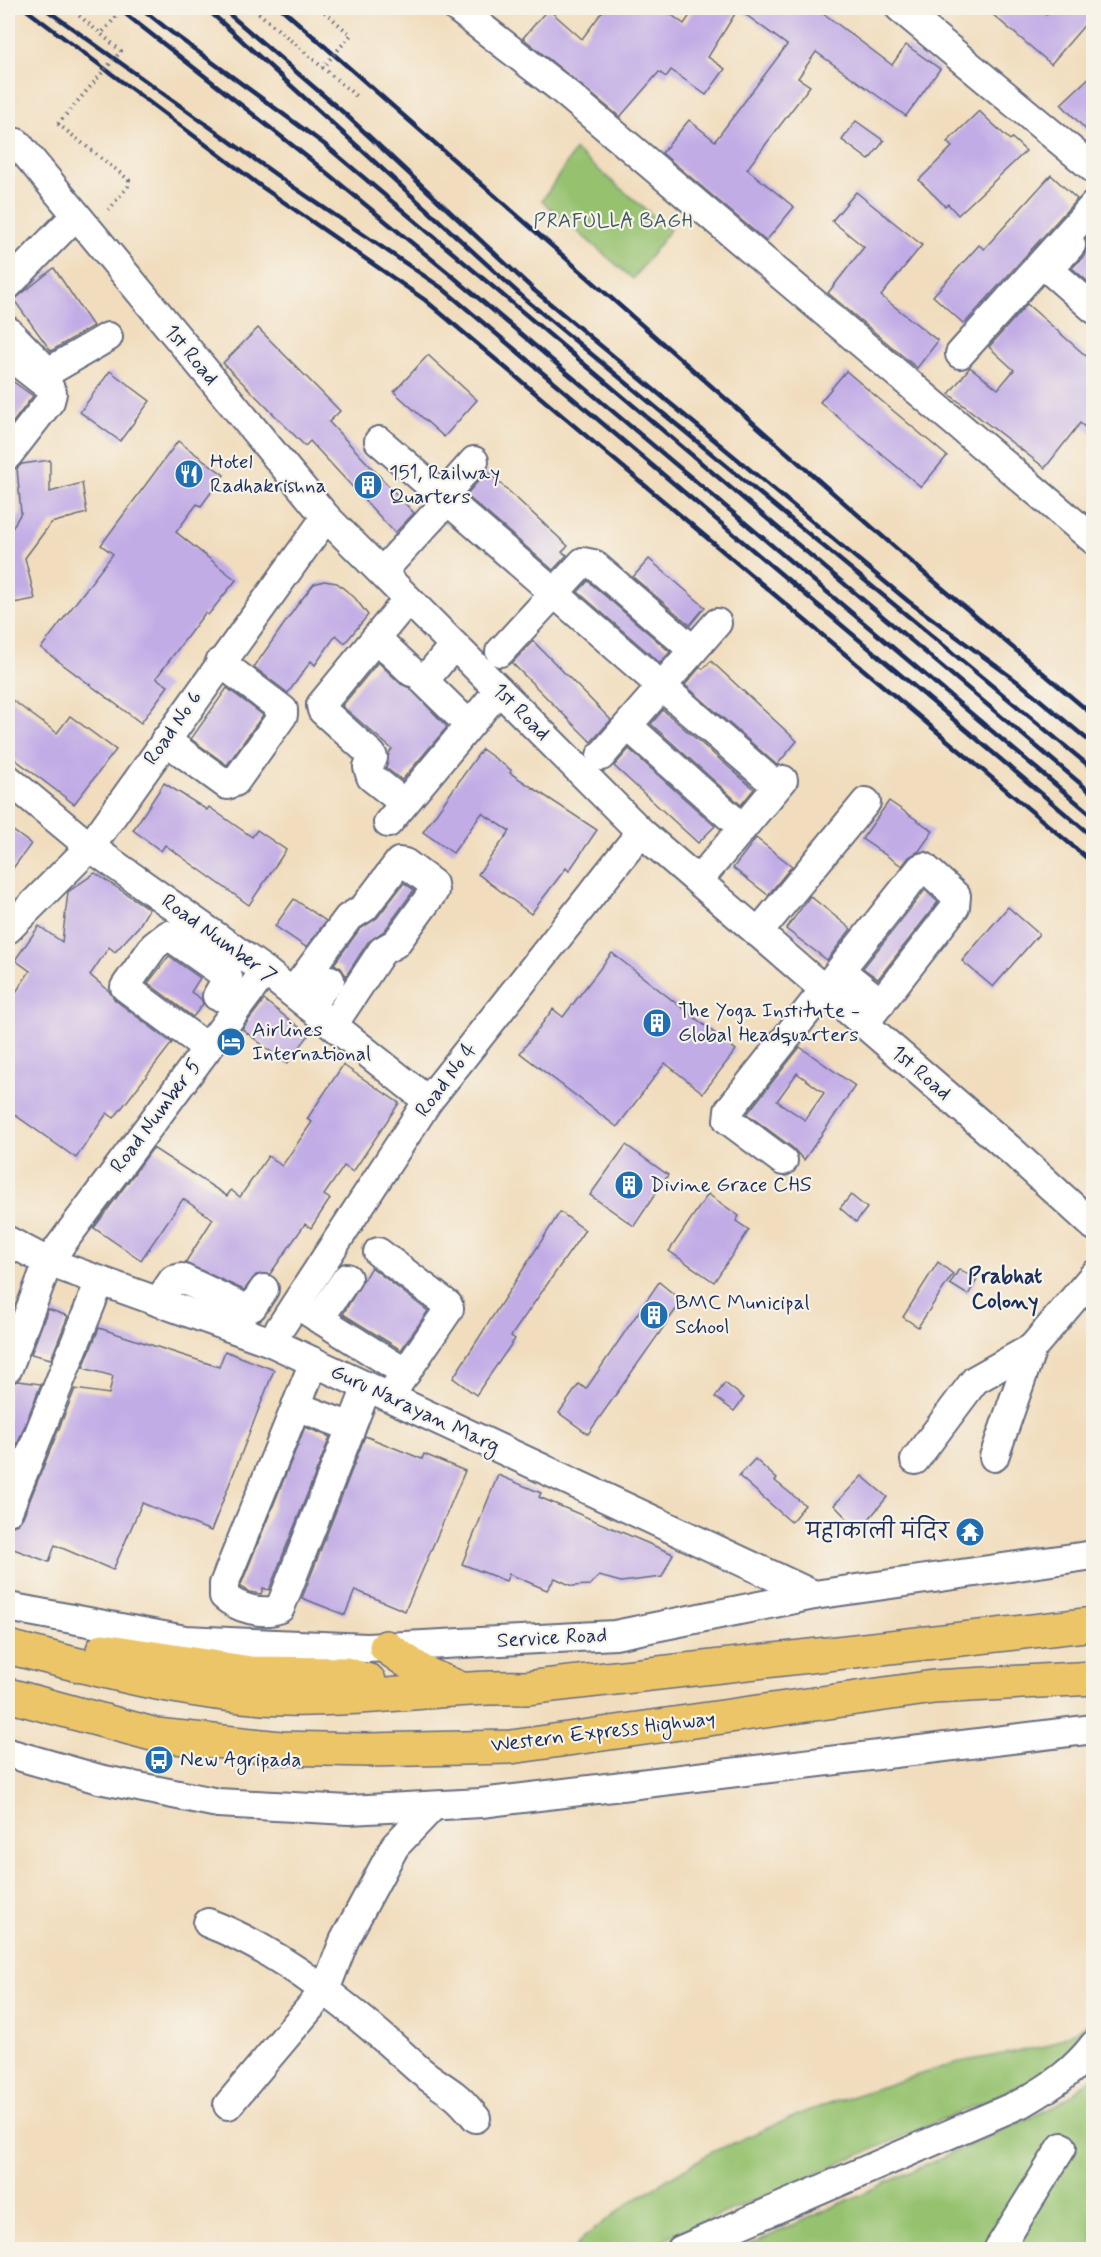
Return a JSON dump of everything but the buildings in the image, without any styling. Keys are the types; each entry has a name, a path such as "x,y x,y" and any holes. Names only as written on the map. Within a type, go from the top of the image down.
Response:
{"highway":[{"path":"8,1647 155,1684 285,1699 460,1689 526,1688 1094,1624"},
{"path":"8,1629 130,1656 250,1673 346,1674 365,1678 385,1694"},
{"path":"386,1647 424,1673 460,1689"},
{"name":"Western Express Highway","path":"8,1695 156,1735 281,1748 367,1750 511,1747 934,1687 1094,1678"}],"street":[{"path":"457,8 560,88 1094,540"},
{"path":"900,8 1094,169"},
{"name":"1st Road","path":"8,141 17,143 326,517 641,832 758,933 833,981 872,1013 1013,1152 1094,1226"},
{"path":"960,354 1094,205"},
{"path":"8,285 76,215"},
{"path":"1094,219 1052,268 1053,273 1094,309"},
{"path":"8,331 48,372 108,337"},
{"path":"8,355 49,387 52,393 50,401 8,455"},
{"path":"379,441 662,687 774,778 698,881"},
{"path":"382,572 447,501 451,487 474,461"},
{"name":"Road No 6","path":"8,929 90,847 171,744 227,667 326,517"},
{"path":"500,652 579,564 589,562 693,650"},
{"path":"408,599 324,701 322,710 372,755 368,773 396,813 499,690"},
{"path":"601,756 717,623"},
{"path":"376,638 412,672"},
{"path":"454,645 424,681 469,725"},
{"path":"171,744 227,785 235,782 283,715 283,710 227,667"},
{"path":"628,726 729,816"},
{"name":"Road Number 7","path":"8,779 90,847 179,926 264,971 428,1101"},
{"path":"758,933 866,802"},
{"name":"Road No 4","path":"271,1342 308,1311 428,1101 641,832"},
{"path":"301,999 351,916 364,908 399,862 405,863 435,888 392,946 382,951 333,1025"},
{"path":"783,1161 728,1120 729,1110 921,868 927,869 956,896 955,907 872,1013"},
{"path":"351,916 392,946"},
{"path":"207,1048 125,987 154,946 179,926 223,987 264,971"},
{"name":"Road Number 5","path":"8,1368 48,1262 264,971"},
{"path":"301,999 330,980"},
{"name":"Guru Narayan Marg","path":"8,1241 48,1262 158,1302 201,1303 271,1342 814,1595"},
{"path":"314,1362 224,1584 224,1596 230,1602 266,1613 280,1608 351,1427 378,1392 405,1373 448,1309 448,1305 378,1252"},
{"path":"915,1460 975,1380 1032,1348 1094,1275"},
{"path":"347,1278 308,1311 405,1373"},
{"path":"8,1511 100,1281"},
{"path":"201,1303 249,1309 264,1289"},
{"path":"993,1457 1032,1348"},
{"path":"296,1406 351,1427"},
{"name":"Service Road","path":"8,1606 185,1640 288,1646 386,1647 615,1635 814,1595 1094,1555"},
{"path":"8,1753 99,1779 218,1803 349,1810 480,1803 1094,1730"},
{"path":"228,2105 324,1990 344,1941 395,1846 433,1806"},
{"path":"208,1923 228,1931 324,1990 385,2037 419,2070 455,2096 476,2118"},
{"path":"693,2246 1024,2102 1058,2082 1081,2062 1094,2045"},
{"path":"998,2250 1062,2147"}],"path":[{"path":"70,8 121,51 58,124 129,180 128,186 108,210"},
{"path":"101,34 124,8"},
{"path":"320,8 351,35 322,68"},
{"path":"255,9 356,96"}],"green space":[{"name":"PRAFULLA BAGH","path":"575,150 670,230 633,279 542,201"},
{"path":"1088,2024 1057,2067 1044,2076 640,2249 573,2250 583,2238 633,2200 712,2152 807,2111 955,2063 1046,2046"},
{"path":"1093,2076 1093,2249 1011,2249 1054,2138 984,2249 738,2250 1049,2109 1072,2095"}],"railway":[{"path":"24,8 262,187 425,300 1094,864"},
{"path":"44,8 289,184 442,288 1094,838"},
{"path":"118,8 311,160 451,275 1094,817"},
{"path":"141,8 324,144 1094,795"},
{"path":"206,8 526,300 1094,770"},
{"path":"222,8 344,113 535,291 908,601 1022,685 1094,745"},
{"path":"281,8 923,572 1094,716"}],"place":[{"name":"Hotel Radhakrishna","path":"189,474"},
{"name":"151, Railway Quarters","path":"368,485"},
{"name":"The Yoga Institute - Global Headquarters","path":"657,1023"},
{"name":"Airlines International","path":"231,1042"},
{"name":"Divine Grace CHS","path":"629,1185"},
{"name":"BMC Municipal School","path":"654,1315"},
{"name":"महाकाली मंदिर","path":"970,1532"},
{"name":"New Agripada","path":"159,1760"}],"district":[{"name":"Prabhat Colony","path":"1005,1290"}]}
